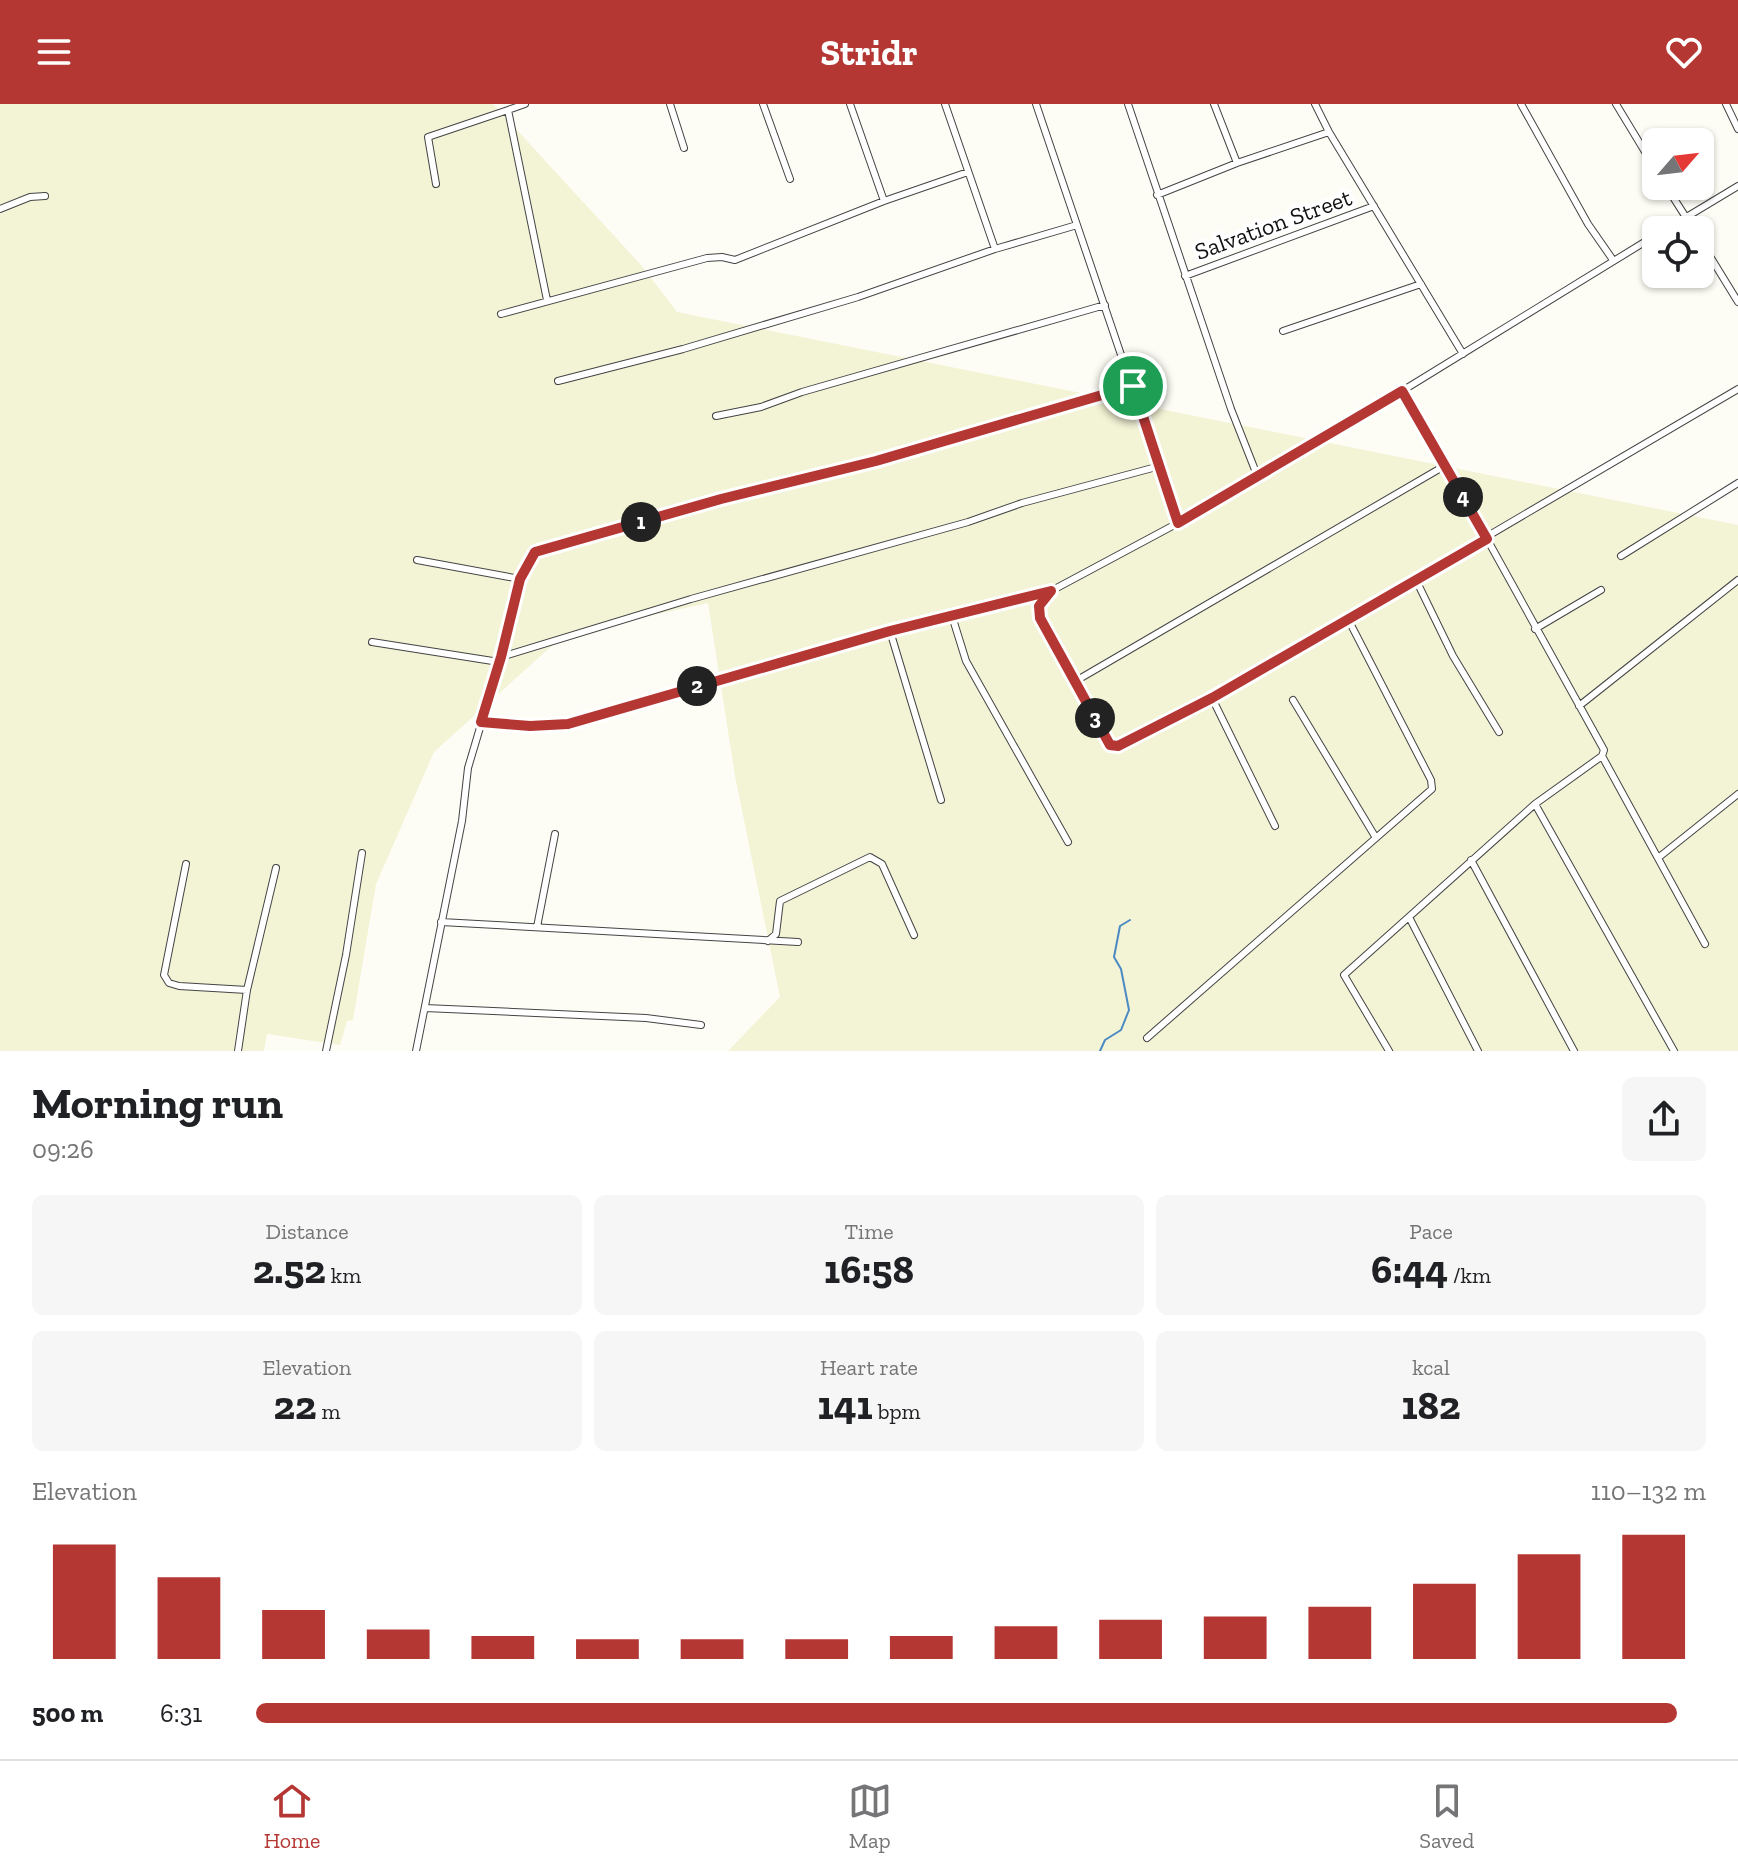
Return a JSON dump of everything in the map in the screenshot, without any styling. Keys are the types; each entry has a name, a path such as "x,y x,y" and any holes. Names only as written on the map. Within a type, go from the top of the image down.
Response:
{"street":[{"path":"436,184 428,137 525,104"},
{"path":"670,104 684,148"},
{"path":"763,104 790,179"},
{"path":"850,104 884,201"},
{"path":"945,104 995,249"},
{"path":"1036,104 1178,523"},
{"path":"1128,104 1231,409 1257,475"},
{"path":"1214,104 1237,163"},
{"path":"1315,104 1463,354"},
{"path":"1521,104 1588,224 1613,260"},
{"path":"1616,104 1642,147"},
{"path":"1726,104 1738,129"},
{"path":"508,110 547,300"},
{"path":"1157,195 1237,163 1329,132"},
{"path":"501,314 707,258 735,260 884,201 968,172"},
{"path":"1689,216 1738,186"},
{"path":"0,209 30,197 45,196"},
{"name":"Salvation Street","path":"1185,276 1374,206"},
{"path":"558,381 683,349 858,297 995,249 1077,225"},
{"path":"481,722 530,726 568,724 890,631 1051,591 1178,523 1402,391 1642,243"},
{"path":"1714,263 1738,302"},
{"path":"1283,331 1421,284"},
{"path":"716,416 761,407 1105,305"},
{"path":"416,1051 462,821 468,768 520,579 535,552 721,499 876,461 1133,386"},
{"path":"1051,591 1039,606 1040,618 1110,745 1118,746 1212,698 1738,389"},
{"path":"1389,1051 1344,975 1535,804 1602,756 1604,750 1402,391"},
{"path":"1074,682 1446,465"},
{"path":"372,642 500,659 691,599 968,522 987,513 1061,491 1160,466"},
{"path":"1621,556 1738,483"},
{"path":"417,560 520,579"},
{"path":"1416,580 1453,656 1499,732"},
{"path":"1579,706 1738,580"},
{"path":"1535,629 1601,590"},
{"path":"952,616 966,661 1068,842"},
{"path":"1147,1038 1432,789 1348,619"},
{"path":"890,631 941,800"},
{"path":"1212,698 1275,826"},
{"path":"1293,700 1376,838"},
{"path":"1602,756 1705,944"},
{"path":"1658,858 1738,794"},
{"path":"1535,804 1674,1051"},
{"path":"537,927 555,834"},
{"path":"326,1051 346,955 362,853"},
{"path":"768,941 776,934 780,901 870,857 882,864 914,935"},
{"path":"1471,860 1574,1051"},
{"path":"186,864 164,975 169,983 179,986 247,990"},
{"path":"238,1051 247,990 276,868"},
{"path":"1409,917 1478,1051"},
{"path":"441,922 798,942"},
{"path":"425,1008 646,1018 701,1025"}],"green space":[{"path":"0,104 493,104 641,265 677,312 1738,525 1738,1051 728,1051 780,997 735,776 708,603 565,634 434,752 376,884 353,1020 347,1021 340,1045 267,1034 264,1051 0,1051"}],"waterway":[{"path":"1100,1051 1105,1040 1121,1030 1129,1010 1121,969 1114,957 1120,926 1130,920"}],"route":[{"path":"1133,386 1178,523 1402,391 1487,539 1212,698 1118,746 1110,745 1040,618 1039,606 1051,591 773,663 568,724 530,726 481,722 520,579 535,552 721,499 876,461 1133,386"}]}
